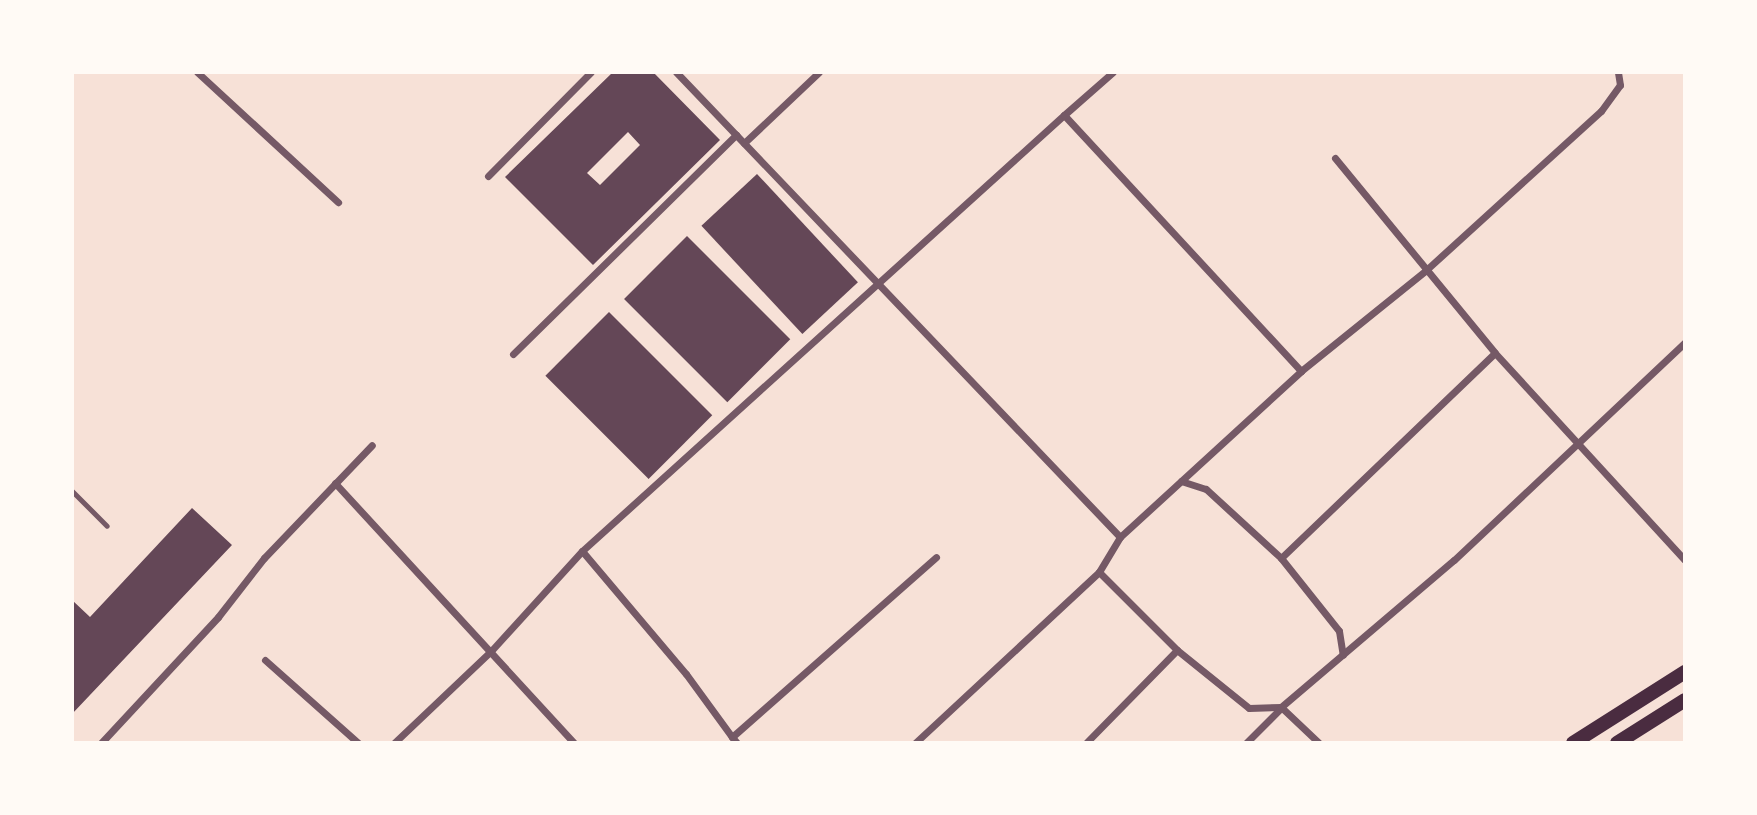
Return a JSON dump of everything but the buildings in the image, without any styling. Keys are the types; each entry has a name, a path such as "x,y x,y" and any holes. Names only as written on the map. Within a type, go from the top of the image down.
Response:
{"main road":[{"path":"1573,743 1685,672"},
{"path":"1618,743 1685,700"}],"street":[{"path":"197,72 338,202"},
{"path":"488,176 591,72"},
{"path":"676,72 1119,537"},
{"path":"744,143 819,72"},
{"path":"394,743 491,651 582,551 1113,72"},
{"path":"915,743 1099,572 1119,537 1301,372 1425,271 1601,111 1620,85 1618,72"},
{"path":"1064,115 1301,372"},
{"path":"513,354 736,135"},
{"path":"1335,158 1425,271 1495,353 1685,560"},
{"path":"1246,743 1281,708 1454,560 1576,440 1685,342"},
{"path":"1281,558 1495,353"},
{"path":"102,743 372,445"},
{"path":"1181,481 1206,489 1281,558 1339,631 1343,655"},
{"path":"335,483 574,743"},
{"path":"582,551 686,674 734,740 936,557"},
{"path":"1099,572 1177,650 1249,708 1281,708 1319,743"},
{"path":"1086,743 1177,650"},
{"path":"265,660 358,743"}],"lane":[{"path":"72,491 107,526"}]}
